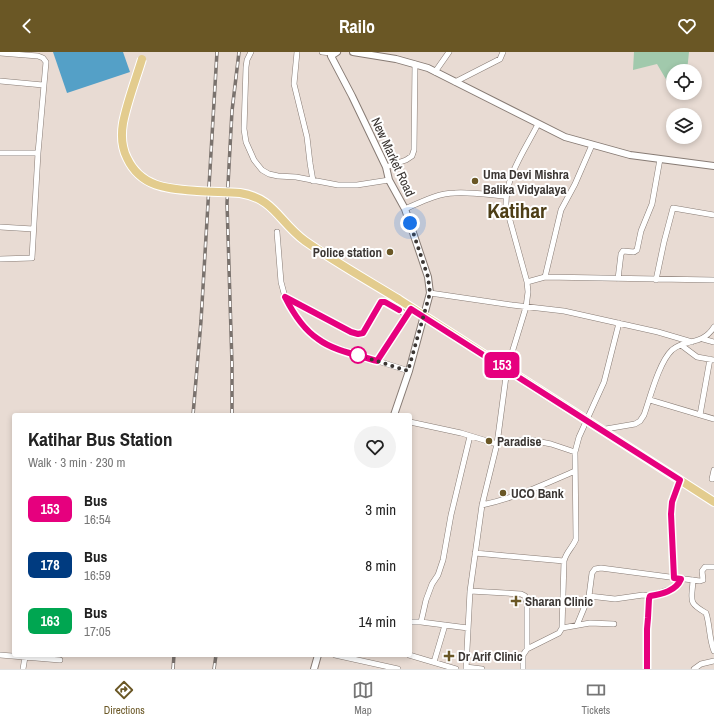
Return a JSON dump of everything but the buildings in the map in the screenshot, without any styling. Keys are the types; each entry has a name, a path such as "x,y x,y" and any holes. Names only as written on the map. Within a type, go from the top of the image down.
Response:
{"highway":[{"path":"142,55 126,111 122,134 126,156 130,164 141,177 160,187 172,190 240,193 261,199 268,204 287,226 306,241 398,299 409,312 423,315 714,502"}],"street":[{"path":"251,52 247,60 246,67 244,129 249,151 262,170 269,174 278,176 296,176 313,181 347,186 389,180"},
{"path":"297,52 294,84 308,137 313,181"},
{"path":"322,52 333,53"},
{"path":"353,52 396,59 415,64 435,72 566,137 630,155 714,166"},
{"path":"435,72 449,52"},
{"path":"455,82 500,59 503,52"},
{"path":"0,53 38,56 43,58 46,62 38,153 32,258 0,259"},
{"name":"New Market Road","path":"333,53 386,167 389,180 405,209 428,277 430,293 395,413"},
{"path":"386,167 406,160 412,156 414,150 415,64"},
{"path":"0,81 43,85"},
{"path":"482,669 466,668 470,591 482,505 497,442 507,368 526,307 528,292 527,282 508,214 505,196 512,173 538,124"},
{"path":"545,277 561,210 575,184 592,145"},
{"path":"0,153 38,153"},
{"path":"618,279 621,254 623,251 634,252 637,250 641,231 652,204 660,159"},
{"path":"405,209 431,198 455,193 505,196"},
{"path":"656,280 673,208 714,215"},
{"path":"0,227 33,229"},
{"path":"277,232 281,282 285,297 292,312 305,327 318,339 331,346 408,371"},
{"path":"527,282 545,277 714,280"},
{"path":"430,293 564,311 619,323 692,342"},
{"path":"285,297 351,332 358,334 363,333 381,302 385,302 409,312 377,361"},
{"path":"527,649 559,633 562,628 564,561 565,556 574,546 576,539 575,452 579,437 604,382 619,323"},
{"path":"600,430 635,424 640,421 650,400 660,370 672,350 680,345 703,339 714,327"},
{"path":"703,339 714,342"},
{"path":"680,345 697,357 712,360 700,415"},
{"path":"650,400 714,419"},
{"path":"412,422 497,442 530,440 551,444 575,452"},
{"path":"421,622 426,600 432,584 438,575 443,560 451,515 470,436"},
{"path":"712,479 714,470"},
{"path":"482,505 502,501 523,494 576,471"},
{"path":"674,578 671,514 672,502 680,480"},
{"path":"475,553 564,561"},
{"path":"577,625 589,596 592,573 595,569 601,568 700,581 703,580 702,571 705,567 714,567"},
{"path":"589,596 615,599 643,595 650,596 672,590 678,585 681,579"},
{"path":"693,580 692,602 694,606 706,613 714,651"},
{"path":"470,591 521,594 525,596 527,605 527,649 523,656 523,669"},
{"path":"647,669 647,629 650,596"},
{"path":"412,622 468,628"},
{"path":"562,628 590,623 614,624"},
{"path":"434,662 445,625"},
{"path":"0,655 12,656"},
{"path":"412,656 456,669"},
{"path":"24,669 25,657 60,660"},
{"path":"314,669 317,657"},
{"path":"344,657 398,669"},
{"path":"694,669 702,664 714,661"}],"green space":[{"path":"634,52 689,52 688,64 666,64 666,79 657,64 633,70"}],"water":[{"path":"53,52 123,52 130,72 67,93"}],"railway":[{"path":"193,413 201,321 217,52"},
{"path":"232,413 227,203 232,111 239,52"},
{"path":"173,669 174,657"},
{"path":"214,669 216,657"}],"bus line":[{"name":"153","path":"399,310 392,305 381,302 363,333 358,334 351,332 285,297 292,312 318,339 331,346 377,361 411,309 507,368 586,421 680,480 672,502 671,531 674,578 681,579 678,585 672,590 650,596 647,629 647,669"}],"place":[{"name":"Uma Devi Mishra Balika Vidyalaya","path":"475,181"},
{"name":"Police station","path":"390,252"},
{"name":"Paradise","path":"489,441"},
{"name":"UCO Bank","path":"503,493"},
{"name":"Sharan Clinic","path":"516,601"},
{"name":"Dr Arif Clinic","path":"449,656"}],"district":[{"name":"Katihar","path":"517,210"}],"route":[{"path":"358,355 408,371 430,293 428,277 410,223"}]}
